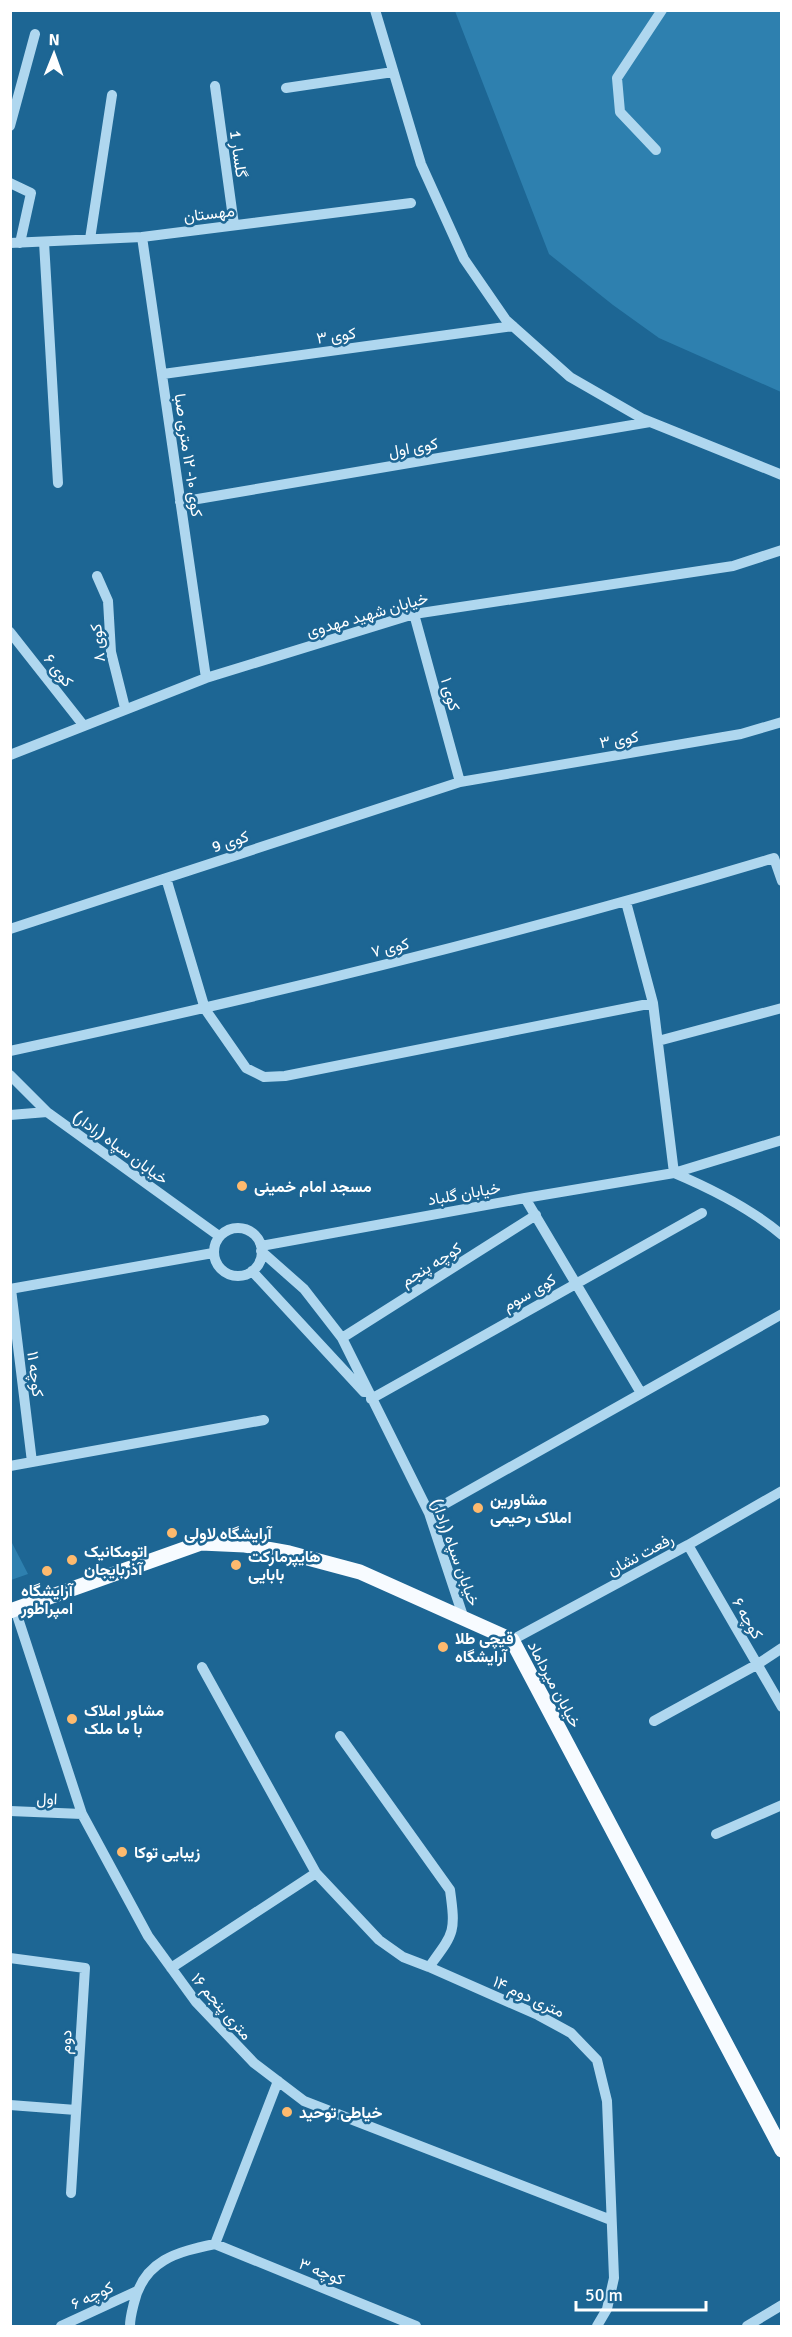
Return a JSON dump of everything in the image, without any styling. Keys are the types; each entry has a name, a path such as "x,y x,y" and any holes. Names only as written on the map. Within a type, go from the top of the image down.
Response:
{"main road":[{"name":"خیابان میرداماد","path":"13,1610 201,1543 245,1545 360,1572 512,1640 782,2150"}],"street":[{"path":"375,10 421,164 464,259 506,320 570,377 651,422 782,475"},
{"path":"656,150 620,112 617,78 662,10"},
{"path":"10,126 35,34"},
{"path":"286,88 393,72"},
{"name":"گلسار 1","path":"215,86 234,225"},
{"path":"90,239 112,95"},
{"path":"10,183 31,193 15,243"},
{"name":"مهستان","path":"15,243 142,237 411,203"},
{"name":"کوی ۱۰- ۱۲ متری صبا","path":"142,237 206,678"},
{"path":"44,242 58,483"},
{"name":"کوی ۳","path":"163,374 513,326"},
{"name":"کوی اول","path":"180,502 651,422"},
{"name":"خیابان شهید مهدوی","path":"10,755 206,678 414,614 733,566 782,550"},
{"name":"کوی ۸","path":"97,576 108,601 111,652 125,708"},
{"name":"کوی ۱","path":"414,614 460,782"},
{"name":"کوی ۶","path":"10,632 84,726"},
{"name":"کوی ۳","path":"460,782 741,734 782,722"},
{"name":"کوی 9","path":"10,928 460,782"},
{"name":"کوی ۷","path":"10,1051 205,1009 627,902 774,858 782,881"},
{"path":"166,878 205,1009 246,1068 264,1077 285,1076 653,1003"},
{"path":"627,902 653,1003 674,1173 711,1188 769,1224 782,1235"},
{"path":"658,1041 782,1008"},
{"name":"خیابان سپاه (رادار)","path":"10,1076 47,1112 219,1236"},
{"path":"10,1115 47,1112"},
{"name":"خیابان گلباد","path":"261,1249 525,1197 674,1173 782,1140"},
{"path":"525,1197 641,1393"},
{"name":"کوی سوم","path":"371,1399 702,1213"},
{"name":"کوچه پنجم","path":"342,1338 536,1215"},
{"path":"237,1228 248,1230 256,1236 261,1249 258,1263 252,1271 242,1275 232,1275 223,1270 216,1262 213,1252 219,1236 227,1230 237,1228"},
{"name":"خیابان سپاه (رادار)","path":"261,1249 304,1289 342,1338 429,1513 464,1619"},
{"path":"11,1289 213,1252"},
{"name":"خیابان سپاه (رادار)","path":"252,1271 371,1399"},
{"name":"کوچه ۱۱","path":"11,1289 32,1462"},
{"path":"429,1513 782,1314"},
{"path":"10,1466 264,1420"},
{"name":"رفعت نشان","path":"512,1640 688,1545 782,1491"},
{"name":"کوچه ۶","path":"688,1545 782,1707"},
{"name":"۱۶ متری پنجم","path":"13,1610 82,1814 148,1936 203,2010 254,2063 304,2101 611,2220"},
{"path":"654,1721 758,1664 782,1648"},
{"name":"۱۴ متری دوم","path":"202,1667 316,1873 379,1940 403,1958 429,1967 563,2028 571,2033 597,2060 608,2101 611,2220"},
{"path":"340,1736 450,1890 454,1916 452,1936 429,1967"},
{"path":"716,1834 782,1805"},
{"name":"اول","path":"10,1811 82,1814"},
{"path":"171,1968 316,1873"},
{"name":"دوم","path":"10,1958 85,1968 71,2193"},
{"path":"130,2326 136,2291 152,2266 182,2251 215,2244 278,2082"},
{"path":"10,2105 76,2109"},
{"path":"597,2326 607,2309 614,2277 611,2220"},
{"name":"کوچه ۳","path":"215,2244 416,2326"},
{"name":"کوچه ۶","path":"61,2326 136,2291"},
{"path":"747,2326 782,2305"}],"shaded area":[{"path":"455,11 781,11 781,392 659,338 549,254"},
{"path":"11,1541 28,1574 10,1580"}],"place":[{"name":"مسجد امام خمینی","path":"242,1186"},
{"name":"مشاورین املاک رحیمی","path":"478,1508"},
{"name":"آرایشگاه لاولی","path":"172,1533"},
{"name":"اتومکانیک آذربایجان","path":"72,1560"},
{"name":"هایپرمارکت بابایی","path":"236,1565"},
{"name":"آرایشگاه امپراطور","path":"47,1571"},
{"name":"قیچی طلا آرایشگاه","path":"443,1647"},
{"name":"مشاور املاک با ما ملک","path":"72,1719"},
{"name":"زیبایی توکا","path":"122,1852"},
{"name":"خیاطی توحید","path":"287,2112"}]}
